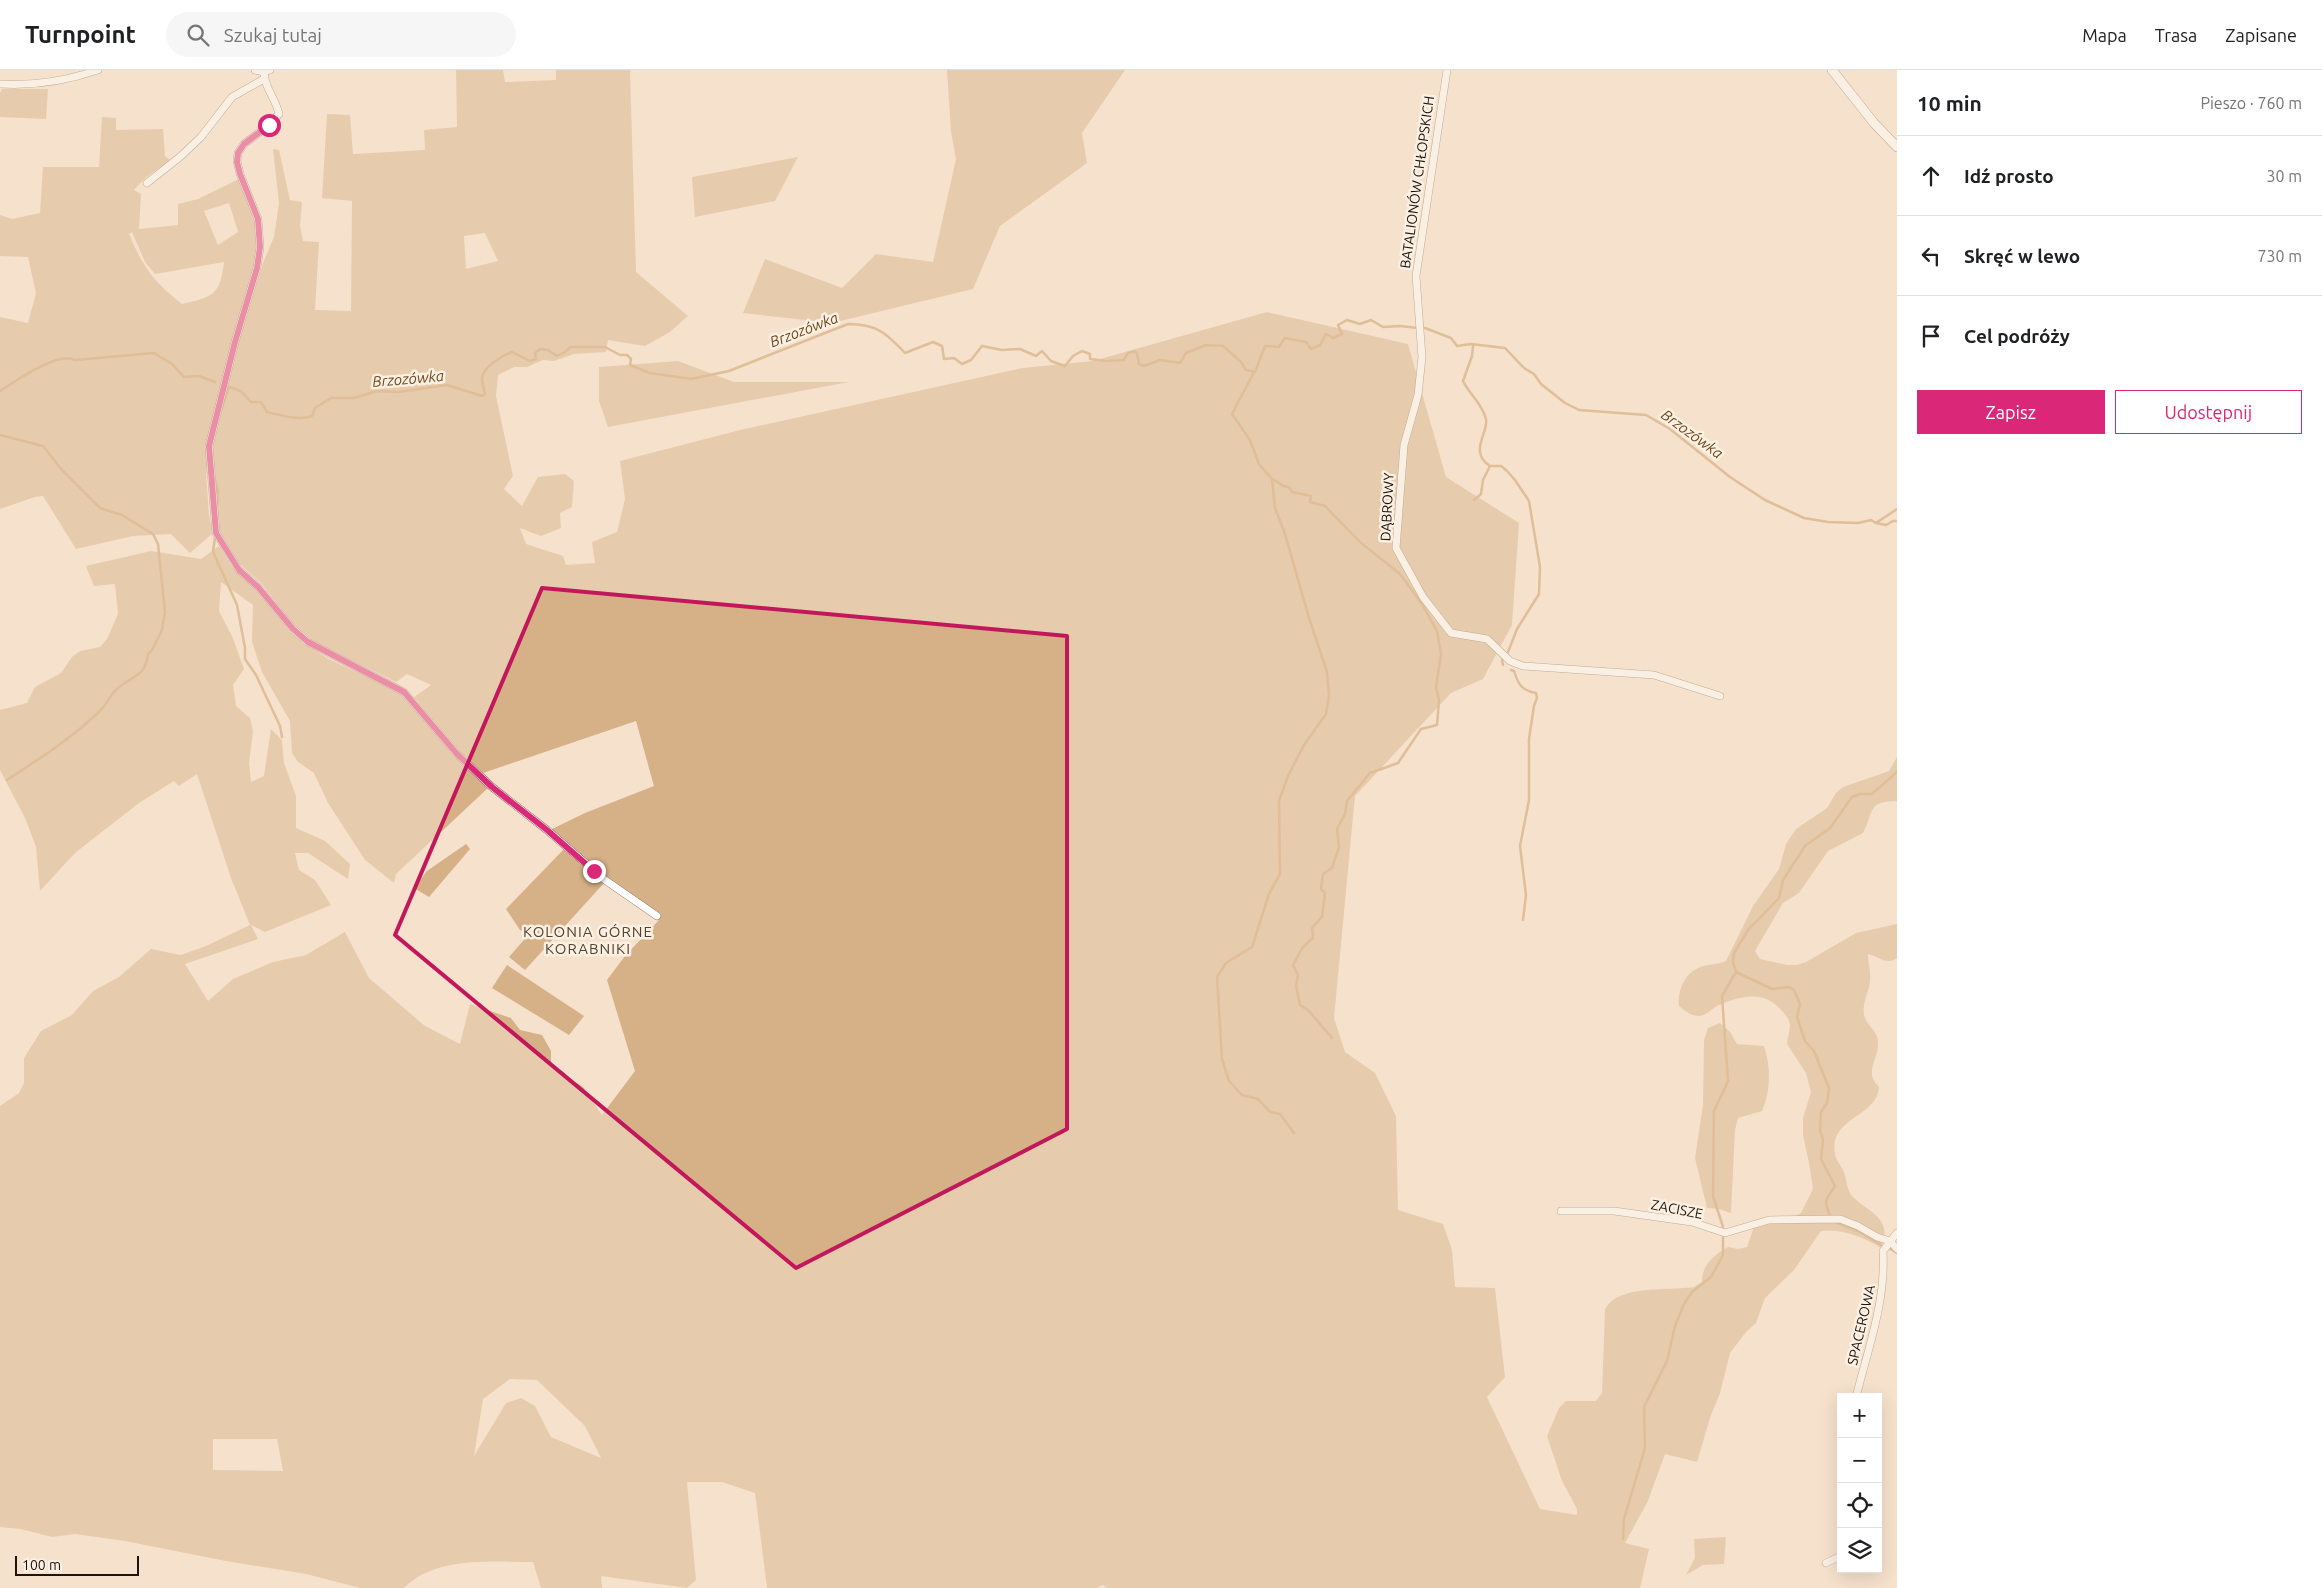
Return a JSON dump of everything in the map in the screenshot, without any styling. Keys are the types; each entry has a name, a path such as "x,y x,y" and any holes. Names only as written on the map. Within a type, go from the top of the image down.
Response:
{"street":[{"path":"0,84 39,84 98,70"},
{"path":"255,70 266,74"},
{"name":"BATALIONÓW CHŁOPSKICH","path":"1421,327 1416,276 1446,70"},
{"path":"1832,70 1874,123 1897,148"},
{"path":"146,182 181,156 201,137 232,97 266,74"},
{"path":"266,74 279,114 269,125 244,144 238,153 237,162 258,219 260,247 257,268 235,342 209,446 216,533 239,570 258,587 293,629 308,642 404,692 457,754 492,787 606,880 657,916"},
{"name":"DĄBROWY","path":"1421,327 1422,356 1419,386 1404,444 1396,548 1423,597 1451,633 1487,639 1510,661 1523,666 1654,675 1720,696"},
{"name":"ZACISZE","path":"1561,1211 1614,1211 1692,1222 1725,1233 1769,1220 1840,1219 1858,1226 1877,1238 1890,1241 1897,1249"},
{"name":"SPACEROWA","path":"1857,1393 1882,1302 1885,1270 1883,1250 1897,1233"},
{"path":"1826,1563 1837,1558"}],"highlighted area":[{"path":"542,588 1067,636 1067,1129 796,1268 395,935"}],"shaded area":[{"path":"456,70 503,70 505,82 556,80 556,70 630,70 636,272 688,316 670,332 645,346 608,340 606,352 574,354 554,361 543,360 527,367 514,367 498,375 496,396 513,476 504,489 522,506 538,477 565,474 574,481 572,507 560,513 561,528 541,536 520,528 526,544 563,556 566,565 595,563 592,542 617,532 625,499 620,461 740,430 1022,368 1093,361 1267,312 1408,344 1446,477 1519,523 1512,625 1483,679 1451,693 1355,796 1334,1018 1345,1052 1375,1073 1396,1116 1398,1210 1443,1224 1452,1250 1455,1287 1495,1288 1505,1377 1487,1397 1540,1509 1577,1515 1577,1509 1562,1481 1547,1436 1559,1408 1566,1401 1596,1401 1602,1393 1605,1310 1611,1302 1620,1296 1632,1292 1694,1287 1702,1282 1704,1270 1718,1253 1728,1247 1738,1249 1747,1247 1756,1221 1793,1217 1801,1213 1813,1189 1803,1135 1803,1118 1811,1092 1806,1073 1787,1044 1789,1020 1773,1003 1766,999 1751,996 1735,999 1716,1006 1704,1015 1696,1016 1679,1006 1680,989 1685,979 1693,971 1701,967 1726,961 1753,906 1779,869 1786,844 1796,829 1827,808 1836,793 1843,787 1889,771 1897,757 1897,801 1881,803 1876,806 1863,833 1828,851 1799,893 1783,903 1755,951 1760,959 1787,965 1797,965 1806,962 1856,933 1897,924 1897,958 1886,961 1868,954 1870,981 1864,1015 1876,1034 1878,1041 1872,1076 1879,1087 1876,1097 1870,1105 1845,1125 1839,1132 1835,1142 1835,1154 1844,1172 1851,1194 1882,1223 1884,1238 1881,1248 1852,1234 1828,1230 1821,1231 1794,1270 1765,1298 1756,1323 1746,1332 1730,1353 1720,1393 1710,1418 1697,1462 1665,1454 1648,1501 1625,1543 1649,1549 1640,1588 1107,1588 1102,1585 1098,1588 767,1588 755,1493 722,1482 687,1482 696,1580 687,1588 601,1576 602,1588 541,1588 533,1562 482,1562 465,1563 432,1570 404,1588 360,1588 306,1574 226,1561 125,1541 75,1534 52,1537 21,1529 0,1527 0,1106 19,1093 24,1083 24,1058 41,1031 72,1015 93,991 119,977 151,949 181,955 206,946 250,925 231,878 197,774 179,786 174,781 139,803 75,853 40,891 36,847 25,818 0,770 0,710 27,703 35,687 61,673 72,657 80,651 100,647 107,639 118,614 115,584 94,586 86,566 151,551 201,559 219,546 232,567 257,590 289,631 329,659 401,693 451,753 488,788 396,874 394,883 365,860 328,803 314,773 298,762 292,753 290,721 262,672 252,642 253,605 221,582 219,611 232,636 244,669 233,685 236,706 250,718 253,731 249,763 251,782 264,776 271,729 282,740 284,763 296,796 296,828 325,841 350,864 348,879 308,853 295,853 299,870 315,880 331,905 265,932 251,925 258,939 185,964 208,1001 233,979 273,962 306,955 345,932 369,978 425,1026 460,1044 470,1004 511,1018 520,1030 542,1035 551,1051 551,1067 583,1087 602,1115 635,1071 607,980 625,956 659,920 652,909 615,884 550,830 585,813 654,786 636,721 483,773 459,751 414,697 431,685 407,674 396,682 310,640 295,627 262,584 240,564 217,528 213,472 206,473 209,515 213,533 190,553 171,534 133,536 76,549 43,496 0,509 0,317 28,323 36,293 28,257 0,256 0,215 12,219 40,213 43,167 99,167 102,117 116,118 116,130 163,129 165,156 170,160 145,178 134,190 141,194 139,229 178,225 178,204 198,199 239,179 255,219 257,247 254,268 235,332 244,325 263,263 274,237 279,203 273,149 279,150 290,200 302,202 300,226 303,241 319,242 315,310 351,311 352,201 322,198 327,114 350,115 353,154 425,150 424,130 457,127","holes":["229,203 238,232 218,245 204,211","132,232 145,262 155,274 224,262 217,288 207,297 182,304 163,288 150,273 139,256 129,234","485,233 498,261 466,269 464,236","510,1379 537,1380 585,1426 601,1458 551,1437 535,1406 521,1398 506,1403 474,1456 483,1399","213,1439 277,1439 283,1471 213,1470"]},
{"path":"947,70 1125,70 1082,133 1087,163 1000,226 973,289 832,323 743,313 765,259 842,288 876,254 933,262 956,159 951,132"},
{"path":"2,89 48,89 46,119 0,117 0,93"},
{"path":"798,157 775,201 695,217 692,177"},
{"path":"678,361 734,382 849,382 608,427 599,401 599,367"},
{"path":"466,844 470,849 429,897 414,888 427,871"},
{"path":"564,849 604,883 525,970 509,957 529,934 520,930 506,909"},
{"path":"507,965 584,1016 569,1035 492,988"},
{"path":"1720,1023 1730,1032 1737,1044 1764,1046 1769,1070 1767,1096 1762,1111 1738,1118 1735,1130 1731,1213 1707,1208 1695,1158 1703,1105 1704,1040 1708,1028"},
{"path":"1726,1537 1724,1564 1703,1565 1686,1575 1695,1558 1694,1539"}],"waterway":[{"name":"Brzozówka","path":"227,386 241,391 251,402 261,402 267,412 301,418 312,416 315,408 331,398 354,398 377,391 398,392 447,385 482,396 485,394 483,374 499,359 512,352 530,361 536,359 535,353 540,349 548,350 557,356 571,347 605,347 620,355 627,355 631,359 630,365 650,373 691,379 729,371 848,324 858,324 880,331 905,353 933,342 942,346 944,359 954,358 962,364 971,360 982,346 1002,350 1020,349 1036,356 1042,351 1051,361 1065,366 1073,356 1082,351 1090,354 1090,359 1106,361 1124,360 1128,353 1135,351 1139,364 1144,366 1160,360 1180,363 1186,353 1206,345 1223,346 1241,362 1246,370 1255,372 1265,346 1279,347 1285,338 1306,342 1311,349 1320,345 1326,334 1333,338 1342,334 1338,325 1347,320 1360,324 1371,320 1383,327 1418,328"},
{"name":"Brzozówka","path":"1425,328 1451,338 1457,346 1471,344 1505,348 1524,368 1534,374 1541,384 1565,403 1579,410 1646,415 1670,429 1730,477 1765,500 1804,518 1828,522 1858,523 1871,520 1876,523 1897,509"},
{"path":"1473,346 1472,356 1463,381 1482,408 1486,419 1480,448 1481,455 1490,466 1483,480 1481,494 1474,500"},
{"name":"Brzozówka","path":"0,391 37,368 58,360 154,353 172,364 184,377 199,376 215,382"},
{"path":"1254,372 1232,414 1250,440 1259,464 1272,479 1275,508 1285,534 1327,672 1329,695 1326,714 1304,745 1288,776 1279,801 1280,874 1269,894 1252,947 1226,963 1217,977 1222,1059 1229,1081 1242,1095 1258,1099 1270,1112 1280,1114 1294,1133"},
{"path":"221,410 229,387"},
{"path":"0,435 43,446 61,469 100,508 122,515 153,534 158,544 165,612 162,630 148,654 147,662 138,675 116,689 100,711 78,730 7,780"},
{"path":"1490,466 1501,466 1507,471 1529,501 1540,567 1539,594 1517,629 1508,652"},
{"path":"215,479 218,491 217,508"},
{"path":"1273,479 1283,486 1289,487 1292,492 1311,496 1310,502 1325,506 1360,542 1400,574 1422,604 1437,631 1441,654 1436,687 1439,700 1437,725 1421,729 1398,763 1370,773 1347,801 1345,814 1337,829 1339,847 1332,868 1323,874 1321,889 1325,893 1322,917 1312,928 1313,938 1303,947 1293,965 1298,975 1296,986 1300,1005 1309,1011 1332,1038"},
{"path":"1876,523 1886,525 1897,521"},
{"path":"215,537 213,552 237,605 245,648 245,659 256,675 280,726 282,737"},
{"path":"1502,660 1503,665"},
{"path":"1511,670 1514,671 1521,686 1527,691 1536,693 1537,698 1529,739 1529,800 1520,846 1526,895 1523,920"},
{"path":"1830,1216 1826,1200 1835,1186 1821,1159 1823,1139 1820,1131 1821,1112 1827,1103 1829,1088 1814,1051 1805,1041 1797,1017 1800,1004 1794,990 1789,987 1772,989 1736,972 1733,962 1734,953 1748,930 1779,898 1783,880 1805,846 1830,828 1852,797 1860,794 1872,794 1897,772"},
{"path":"1723,1227 1713,1196 1714,1111 1728,1081 1722,996 1736,972"},
{"path":"1837,1223 1858,1231 1881,1245"},
{"path":"1623,1539 1624,1519 1645,1448 1644,1407 1667,1361 1675,1326 1684,1304 1693,1291 1711,1277 1723,1255 1723,1237"},
{"path":"1889,1248 1897,1253"}],"district":[{"name":"KOLONIA GÓRNE KORABNIKI","path":"588,940"}],"route":[{"path":"269,125 244,144 238,153 237,162 240,174 258,219 260,247 249,299 235,342 211,432 209,463 216,533 239,570 258,587 293,629 308,642 332,656 404,692 457,754 492,787 547,830 594,871"}]}
